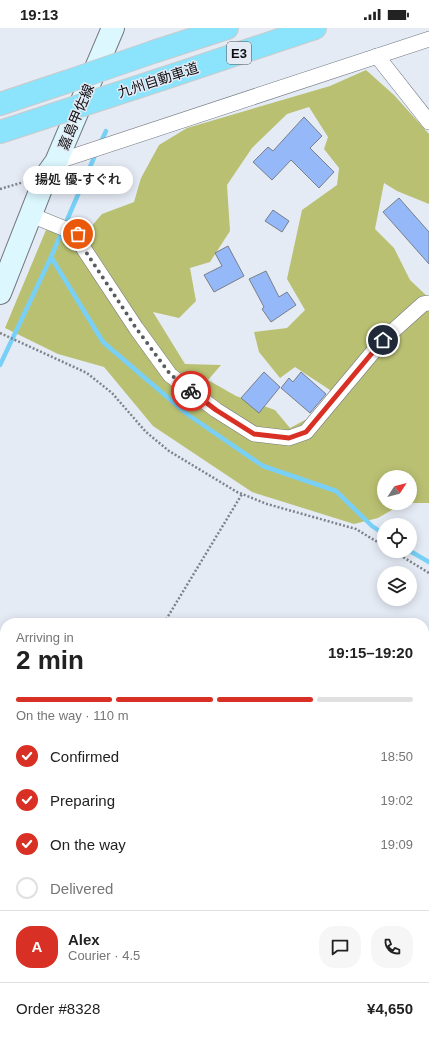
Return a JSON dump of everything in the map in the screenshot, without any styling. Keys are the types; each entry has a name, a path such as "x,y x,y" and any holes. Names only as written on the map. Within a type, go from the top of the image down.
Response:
{"highway":[{"name":"九州自動車道","path":"0,104 227,28"},
{"name":"九州自動車道","path":"0,132 315,28"}],"main road":[{"name":"嘉島甲佐線","path":"0,293 38,218 46,176 56,162 113,28"}],"street":[{"path":"56,162 429,39"},
{"path":"376,56 429,122"},
{"path":"38,218 78,234 82,246 136,328 170,374 216,410 254,434 289,438 306,432 383,340 422,304 429,303"}],"path":[{"path":"0,333 87,373 112,393 146,432 169,451 242,494 267,504 356,529 377,542"},
{"path":"167,618 242,494"},
{"path":"404,558 429,573"}],"green space":[{"path":"366,70 394,95 429,134 429,204 397,191 384,183 375,229 394,248 410,280 429,298 429,503 417,503 417,470 377,470 377,510 392,510 378,518 354,524 252,492 153,426 104,367 58,354 5,328 46,230 83,236 102,214 134,202 141,178 159,145 187,128 330,86","holes":["309,107 328,137 324,149 339,168 337,185 302,210 287,279 305,310 287,328 254,332 259,352 280,378 295,367 330,390 317,431 305,420 290,428 275,410 236,396 208,380 221,365 185,364 153,312 179,318 196,301 190,268 210,262 230,231 227,185 252,148 287,114"]}],"building":[{"path":"304,117 322,136 310,148 334,172 319,188 291,160 272,180 253,162 268,147 273,151"},
{"path":"399,198 429,232 429,264 383,212"},
{"path":"273,210 289,221 282,232 265,221"},
{"path":"228,246 244,276 214,292 204,275 222,266 215,253"},
{"path":"266,271 279,297 287,292 296,305 271,322 262,309 264,307 249,279"},
{"path":"264,372 280,387 259,413 241,398"},
{"path":"301,372 326,394 310,413 281,388 289,378 293,382"}],"waterway":[{"path":"100,144 106,131"},
{"path":"96,153 51,257 103,342 187,414 263,466 336,491 377,529"},
{"path":"0,365 51,257"},
{"path":"417,555 429,562"}],"way so far":[{"path":"78,234 82,246 136,328 170,374 191,391"}],"place":[{"name":"揚処 優-すぐれ","path":"78,234"}],"route":[{"path":"191,391 216,410 254,434 289,438 306,432 383,340"}]}
